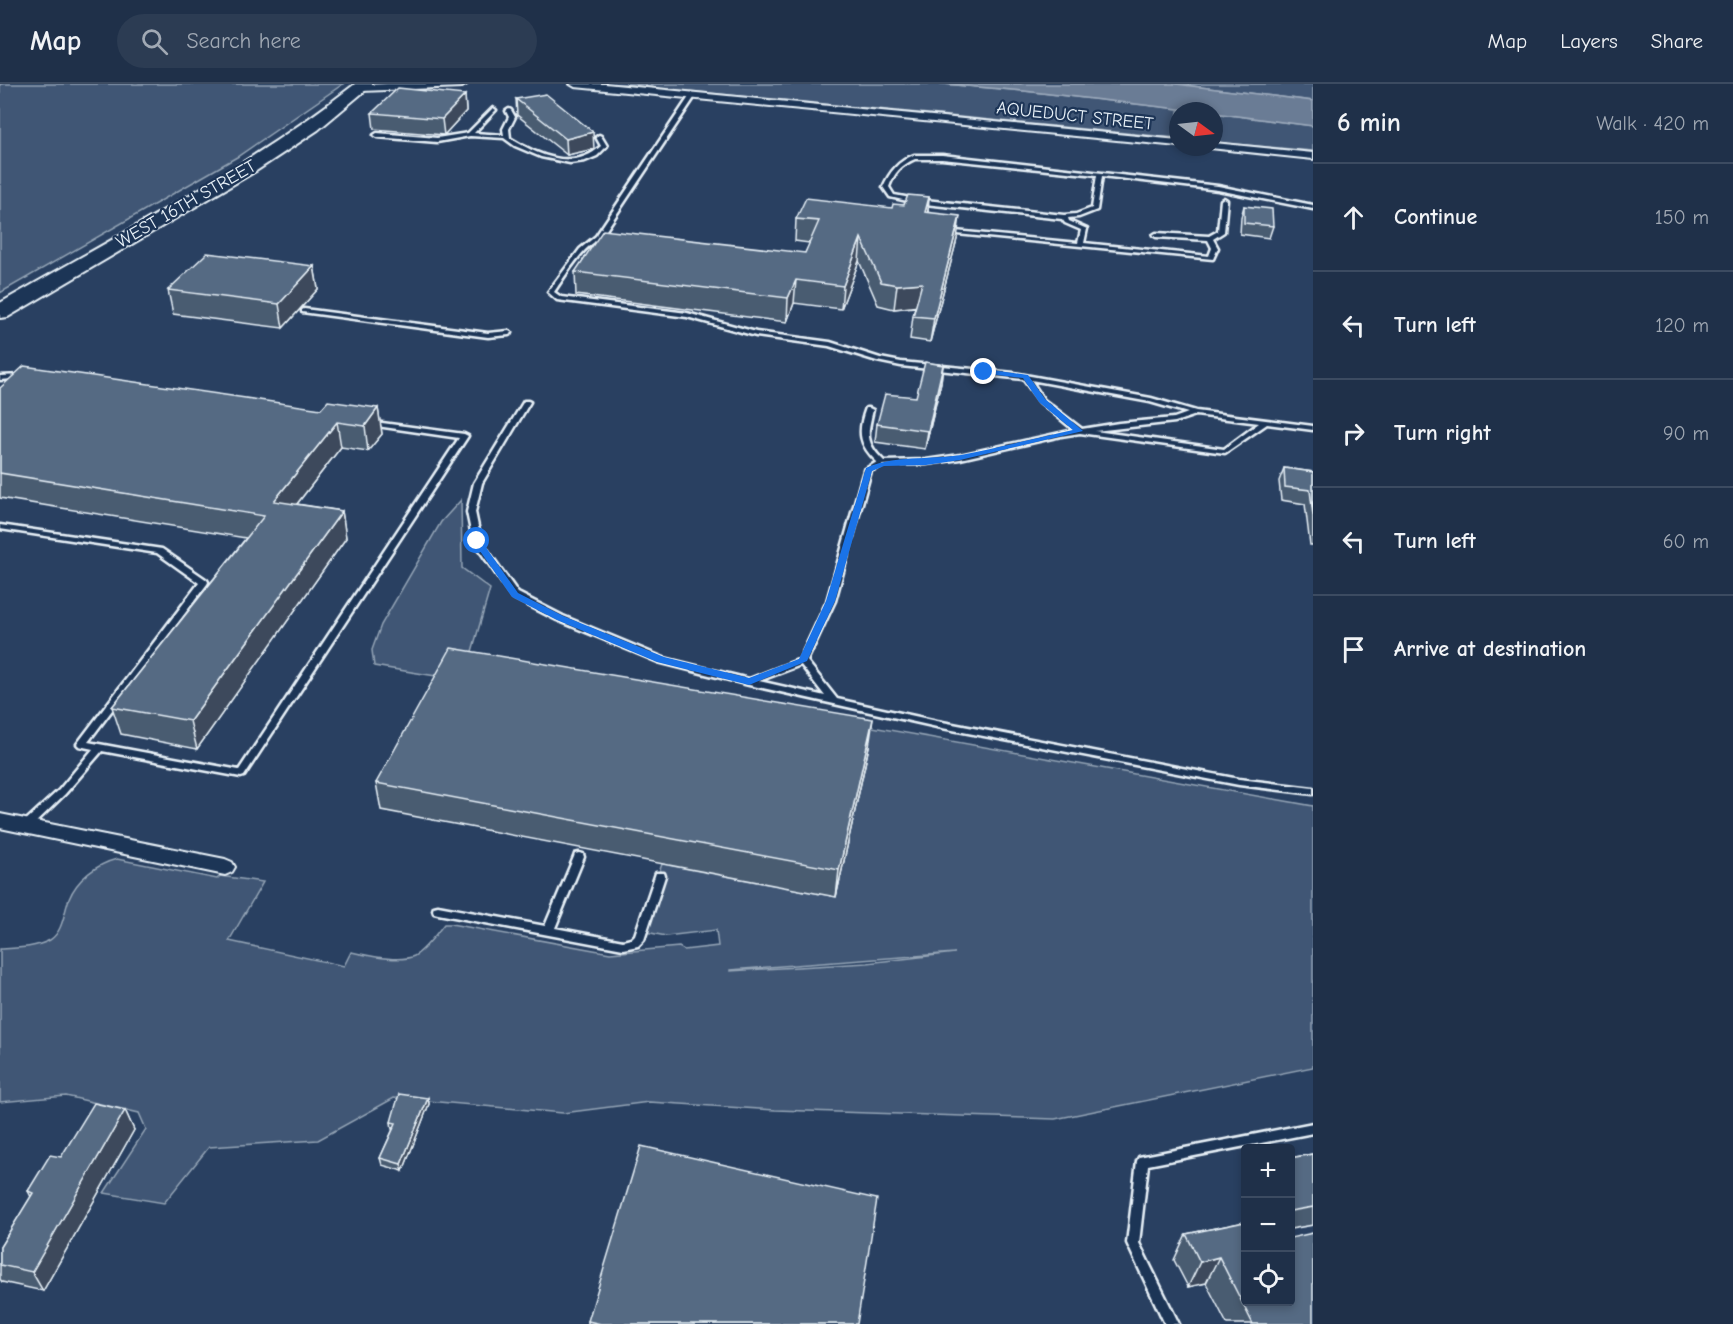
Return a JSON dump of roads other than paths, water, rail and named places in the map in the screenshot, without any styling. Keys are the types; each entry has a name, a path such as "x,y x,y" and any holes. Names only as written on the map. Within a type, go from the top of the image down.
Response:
{"main road":[{"name":"WEST 16TH STREET","path":"0,312 250,167 312,126 363,86"}],"street":[{"path":"363,86 462,84"},
{"name":"AQUEDUCT STREET","path":"575,84 1169,142"},
{"path":"1223,147 1313,156"},
{"path":"0,821 225,867"}],"lane":[{"path":"693,96 598,237 582,250 551,292 559,299 687,315 756,334 830,344 879,360 901,364 1025,376 1151,400 1195,413 1313,428"},
{"path":"507,137 506,129 511,114 519,109"},
{"path":"470,134 493,110"},
{"path":"377,135 437,140 470,134 507,137 519,147 545,158 574,160 598,153 604,146 599,137"},
{"path":"1100,174 1095,209 1077,216 1064,217 916,201 892,196 886,187 890,174 899,164 914,157 942,157 1100,174 1218,188 1313,207"},
{"path":"1156,235 1210,238 1221,232 1224,200 1218,188"},
{"path":"1224,200 1243,193"},
{"path":"1064,217 1067,222 1084,229 1080,245"},
{"path":"957,232 1211,258 1215,249 1210,238"},
{"path":"598,237 608,238"},
{"path":"304,310 488,335 509,333"},
{"path":"1025,376 1042,401 1080,431 1225,451 1266,422"},
{"path":"0,387 21,377"},
{"path":"0,378 32,378"},
{"path":"526,402 478,483 471,512 477,541 515,595 560,618 661,660 749,682 937,724 1239,782 1313,791"},
{"path":"870,410 862,437 868,451 882,464"},
{"path":"749,682 803,661 831,601 868,470 882,464 926,462 960,457 1080,431 1175,420 1195,413"},
{"path":"0,527 159,551 204,582 82,744 241,774 464,436 360,421"},
{"path":"803,661 834,701"},
{"path":"26,826 62,792 100,747"},
{"path":"548,931 579,857"},
{"path":"438,910 623,945 634,943 640,937 660,876"},
{"path":"1172,1324 1133,1243 1143,1161 1313,1128"}]}
